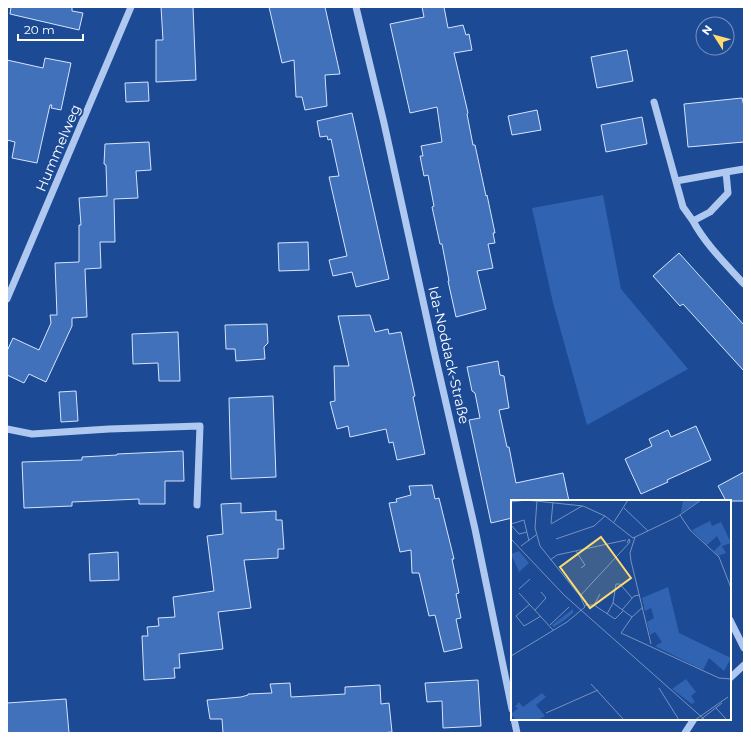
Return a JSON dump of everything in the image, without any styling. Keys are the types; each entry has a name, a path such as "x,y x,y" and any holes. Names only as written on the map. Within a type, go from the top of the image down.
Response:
{"street":[{"name":"Hummelweg","path":"7,300 132,7"},
{"name":"Ida-Noddack-Straße","path":"356,7 384,123 475,529 511,704"},
{"path":"654,102 683,207 711,248 744,284"},
{"path":"676,181 744,169"},
{"path":"692,221 710,212 728,193 726,172"},
{"path":"7,429 32,434 109,429 200,426 197,505"},
{"path":"731,622 744,648"},
{"path":"731,677 744,665"},
{"path":"514,720 518,733"},
{"path":"685,733 693,720"}],"shaded area":[{"path":"603,195 621,289 688,369 587,425 553,303 532,208"}],"building":[{"path":"11,7 72,7 72,11 83,13 79,30 10,14"},
{"path":"161,7 193,7 196,80 156,82 156,40 163,40"},
{"path":"269,7 325,7 340,74 325,75 327,106 305,110 302,97 296,97 294,60 282,63"},
{"path":"422,7 444,7 448,28 463,25 466,35 469,34 472,50 454,53 468,113 473,145 475,145 495,233 493,233 495,243 488,244 493,268 477,271 486,309 456,317 442,244 440,244 432,207 434,206 428,175 424,176 420,156 423,156 421,146 442,142 437,107 410,113 390,24 424,17"},
{"path":"627,50 633,81 597,88 591,57"},
{"path":"45,58 71,63 61,110 51,108 52,105 50,105 37,163 12,158 15,142 7,140 7,60 43,68"},
{"path":"148,82 149,101 126,102 125,83"},
{"path":"742,98 744,106 744,142 688,147 684,104"},
{"path":"537,110 541,130 512,135 508,116"},
{"path":"352,113 389,279 356,287 352,272 333,276 329,260 347,256 329,177 339,176 331,139 328,140 327,136 320,137 317,121"},
{"path":"642,117 647,144 606,152 601,125"},
{"path":"149,142 151,170 136,171 138,198 114,199 115,242 100,242 101,268 85,269 87,317 72,318 72,326 46,382 29,374 24,383 7,375 7,351 13,338 39,350 51,323 50,315 57,315 55,263 79,262 79,225 81,225 79,198 107,196 106,165 104,164 105,144"},
{"path":"308,242 309,270 279,271 278,243"},
{"path":"679,253 744,325 744,371 683,304 680,306 653,276"},
{"path":"370,315 375,332 388,329 389,334 401,332 415,396 413,397 425,454 397,460 393,442 389,443 386,429 350,437 348,426 337,429 330,402 335,401 334,366 349,366 338,316"},
{"path":"267,324 268,343 264,347 265,359 236,361 235,349 226,349 225,325"},
{"path":"178,332 180,381 159,381 158,363 133,364 132,334"},
{"path":"498,361 500,375 504,376 509,408 499,410 507,447 509,447 516,483 563,473 569,500 511,500 511,518 491,523 469,420 480,418 475,393 472,391 467,367"},
{"path":"76,391 78,421 61,422 59,392"},
{"path":"273,396 276,477 231,479 229,398"},
{"path":"696,426 711,460 667,480 668,482 641,494 625,459 652,446 649,439 668,430 671,437"},
{"path":"183,451 184,481 165,481 165,504 139,504 139,499 72,502 72,506 24,508 22,462 82,460 82,457"},
{"path":"744,472 744,501 725,500 718,486"},
{"path":"432,485 435,499 439,498 454,559 452,559 459,593 456,594 461,618 456,619 462,648 444,652 435,615 429,616 419,573 412,573 411,550 400,552 389,503 397,502 396,499 411,495 409,486"},
{"path":"241,503 241,513 276,511 276,520 282,520 284,549 278,549 278,558 244,560 251,608 218,612 223,649 179,654 180,668 174,668 175,678 144,680 142,636 148,636 147,627 159,626 158,618 175,617 173,597 214,591 207,536 223,534 221,504"},
{"path":"118,552 119,580 90,581 89,554"},
{"path":"478,680 481,726 443,728 442,701 427,702 425,683"},
{"path":"290,683 291,697 345,694 345,687 380,685 381,704 389,703 392,732 223,733 222,719 210,719 207,700 241,697 248,694 272,693 270,684"},
{"path":"66,699 69,733 7,733 7,703"}]}
